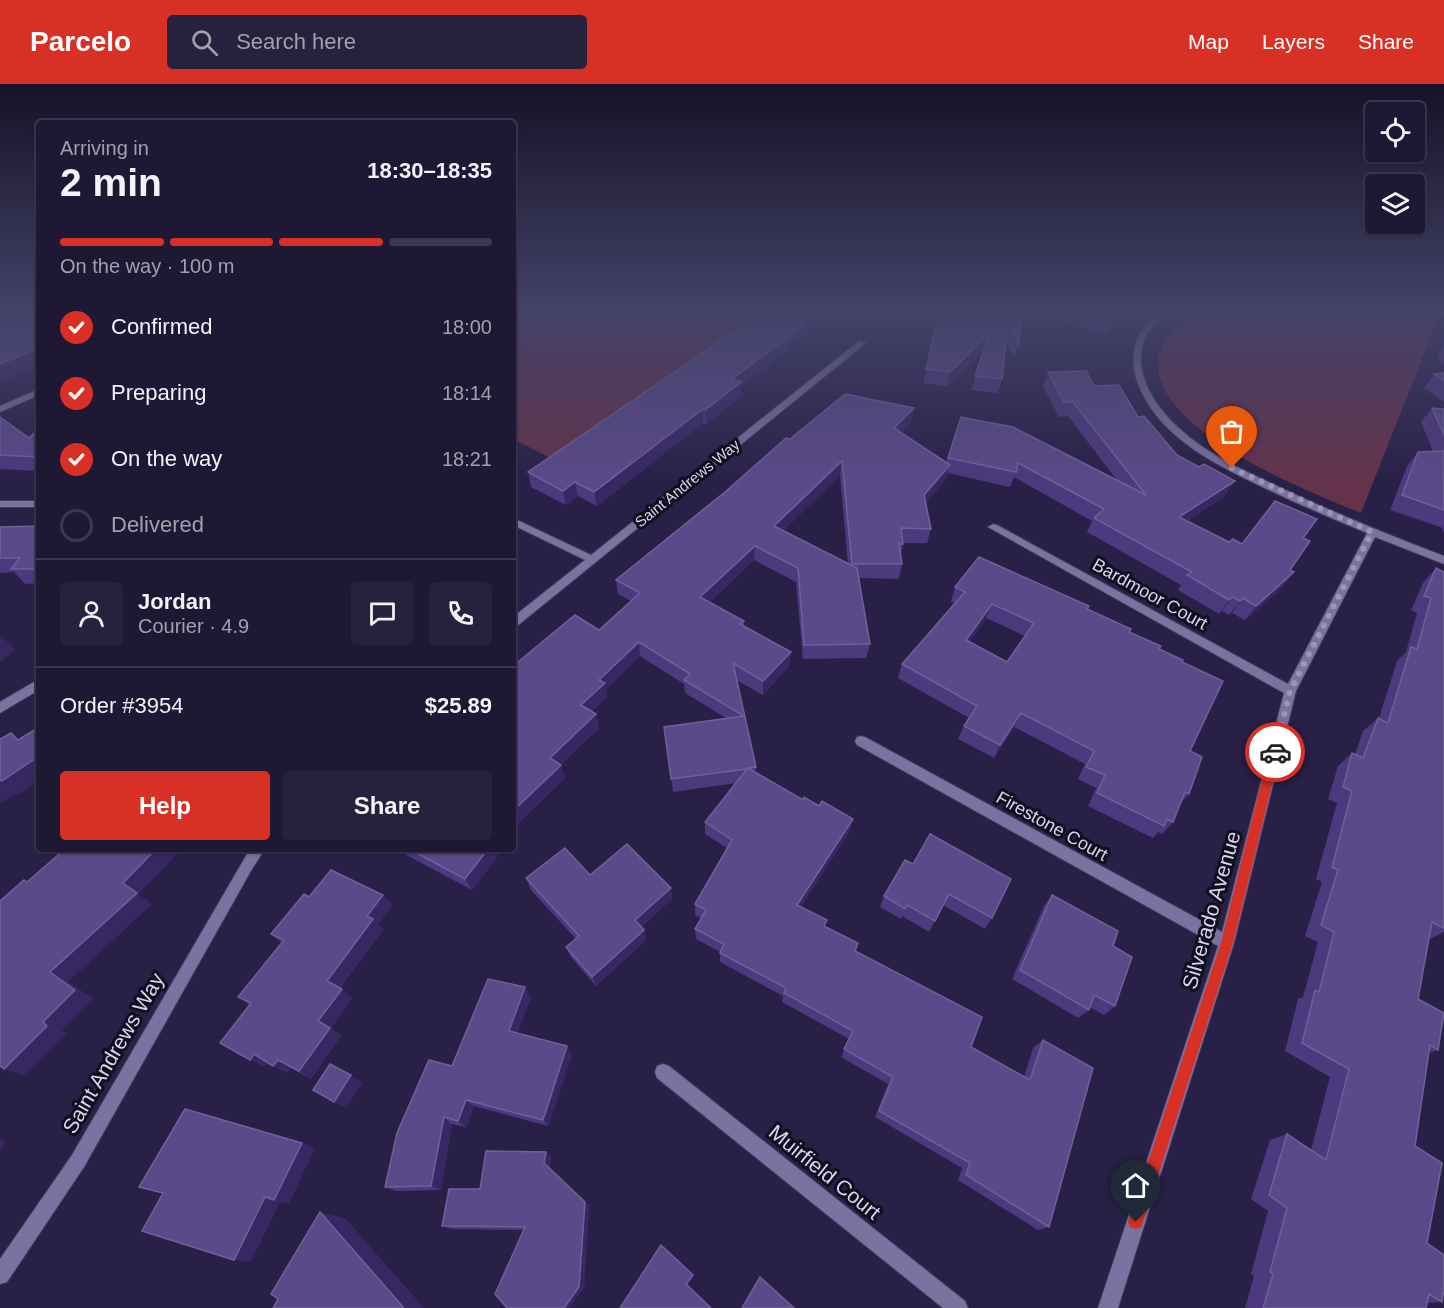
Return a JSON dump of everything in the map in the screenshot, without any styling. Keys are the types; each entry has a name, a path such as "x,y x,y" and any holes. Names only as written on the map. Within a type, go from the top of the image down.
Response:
{"street":[{"name":"Saint Andrews Way","path":"516,621 829,369"},
{"path":"1137,369 1145,392 1166,422 1196,446 1232,468 1372,532 1444,560"},
{"path":"0,409 36,393"},
{"path":"0,504 36,504"},
{"path":"516,522 592,559"},
{"name":"Bardmoor Court","path":"993,527 1290,691"},
{"name":"Silverado Avenue","path":"1108,1308 1227,943 1290,691 1372,532"},
{"path":"0,708 36,686"},
{"name":"Firestone Court","path":"861,741 1227,943"},
{"name":"Saint Andrews Way","path":"0,1275 78,1161 256,852"},
{"name":"Muirfield Court","path":"663,1072 958,1308"}],"shaded area":[{"path":"516,369 690,369 557,461 516,440"},
{"path":"1160,369 1418,369 1361,513 1303,489 1229,450 1196,426 1172,400 1159,373"}],"building":[{"path":"679,369 745,369 732,379 741,382 594,492 575,482 563,491 528,472"},
{"path":"927,369 953,369 950,372"},
{"path":"977,369 1003,369 1002,379 975,376"},
{"path":"1086,371 1094,386 1119,385 1138,417 1144,416 1177,455 1199,467 1204,464 1235,481 1179,517 1229,542 1233,539 1242,544 1275,501 1317,519 1303,538 1310,541 1290,570 1294,572 1256,606 1243,598 1240,601 1233,597 1229,600 1187,575 1192,572 1094,518 1104,509 1018,463 1016,472 948,458 961,417 1013,427 1146,495 1073,402 1064,402 1048,372"},
{"path":"1444,373 1444,381 1434,374"},
{"path":"845,394 914,408 894,428 950,465 924,495 931,529 901,528 903,544 899,544 902,564 852,564 842,461 774,526 857,568 870,644 804,645 798,568 755,546 700,597 744,621 740,624 791,652 763,681 733,663 756,767 748,768 803,800 804,797 819,806 822,801 853,819 797,905 827,920 824,926 858,943 855,951 982,1017 971,1047 1030,1080 1043,1040 1093,1068 1049,1227 966,1175 970,1163 879,1111 893,1077 844,1049 853,1031 784,993 786,988 720,953 724,944 695,929 706,910 695,904 732,840 705,822 747,769 671,779 664,727 744,716 684,680 690,674 639,642 599,680 605,683 581,705 596,714 550,758 561,765 516,808 516,664 575,615 599,630 640,593 616,580 725,492 786,438 790,439"},
{"path":"1432,408 1444,409 1444,435"},
{"path":"0,417 29,438 36,431 36,457 0,455"},
{"path":"1444,451 1444,510 1402,495 1418,452"},
{"path":"36,526 36,569 11,569 20,558 0,558 0,527"},
{"path":"979,557 1089,606 1087,609 1131,629 1129,632 1161,646 1159,649 1183,660 1182,662 1223,681 1190,751 1202,757 1189,794 1185,792 1173,822 1167,819 1164,826 1097,793 1105,775 1086,767 1094,751 1021,713 1000,745 964,726 977,706 902,664 965,592 955,587","holes":["992,604 1034,623 1007,662 966,640"]},
{"path":"1436,568 1444,572 1444,928 1432,922 1418,999 1444,1013 1438,1050 1430,1045 1415,1146 1442,1163 1427,1243 1444,1255 1442,1302 1429,1294 1426,1308 1263,1308 1287,1208 1269,1195 1287,1134 1326,1160 1349,1069 1302,1043 1315,990 1319,992 1334,932 1321,925 1338,870 1332,867 1352,791 1343,787 1352,753 1363,758 1378,718 1388,723 1411,647 1417,649 1431,598 1424,596"},
{"path":"36,729 36,758 2,781 0,780 0,739 11,733 18,740"},
{"path":"930,834 1011,879 992,918 949,894 935,921 907,905 905,909 884,896 905,860 913,864"},
{"path":"627,844 671,888 635,920 644,930 592,977 566,947 579,936 526,878 565,848 590,875"},
{"path":"62,852 153,852 123,883 137,893 50,972 75,990 43,1022 47,1026 4,1069 0,1066 0,901 24,880 27,882"},
{"path":"415,852 486,852 465,879"},
{"path":"331,870 383,895 367,916 373,919 327,981 342,989 318,1021 330,1028 299,1071 278,1060 273,1066 254,1054 250,1060 220,1043 251,1003 238,997 284,940 271,934 304,894 309,897"},
{"path":"1052,895 1118,931 1113,946 1132,957 1115,1006 1094,995 1089,1010 1020,970"},
{"path":"488,979 525,987 509,1031 567,1046 543,1120 466,1100 458,1121 444,1117 431,1186 385,1187 397,1133 429,1060 452,1066"},
{"path":"330,1064 351,1075 334,1102 313,1090"},
{"path":"185,1109 302,1143 274,1200 265,1197 234,1260 142,1231 163,1193 139,1187"},
{"path":"486,1151 546,1152 544,1163 585,1202 579,1287 564,1308 507,1308 495,1294 525,1227 442,1226 449,1189 480,1189"},
{"path":"320,1212 404,1308 273,1308 278,1299 271,1294"},
{"path":"661,1245 693,1275 686,1284 711,1308 620,1308"},
{"path":"760,1277 794,1308 742,1308"}],"way so far":[{"path":"1232,468 1372,532 1290,691 1275,752"}],"route":[{"path":"1136,1222 1227,943 1275,752"}]}
